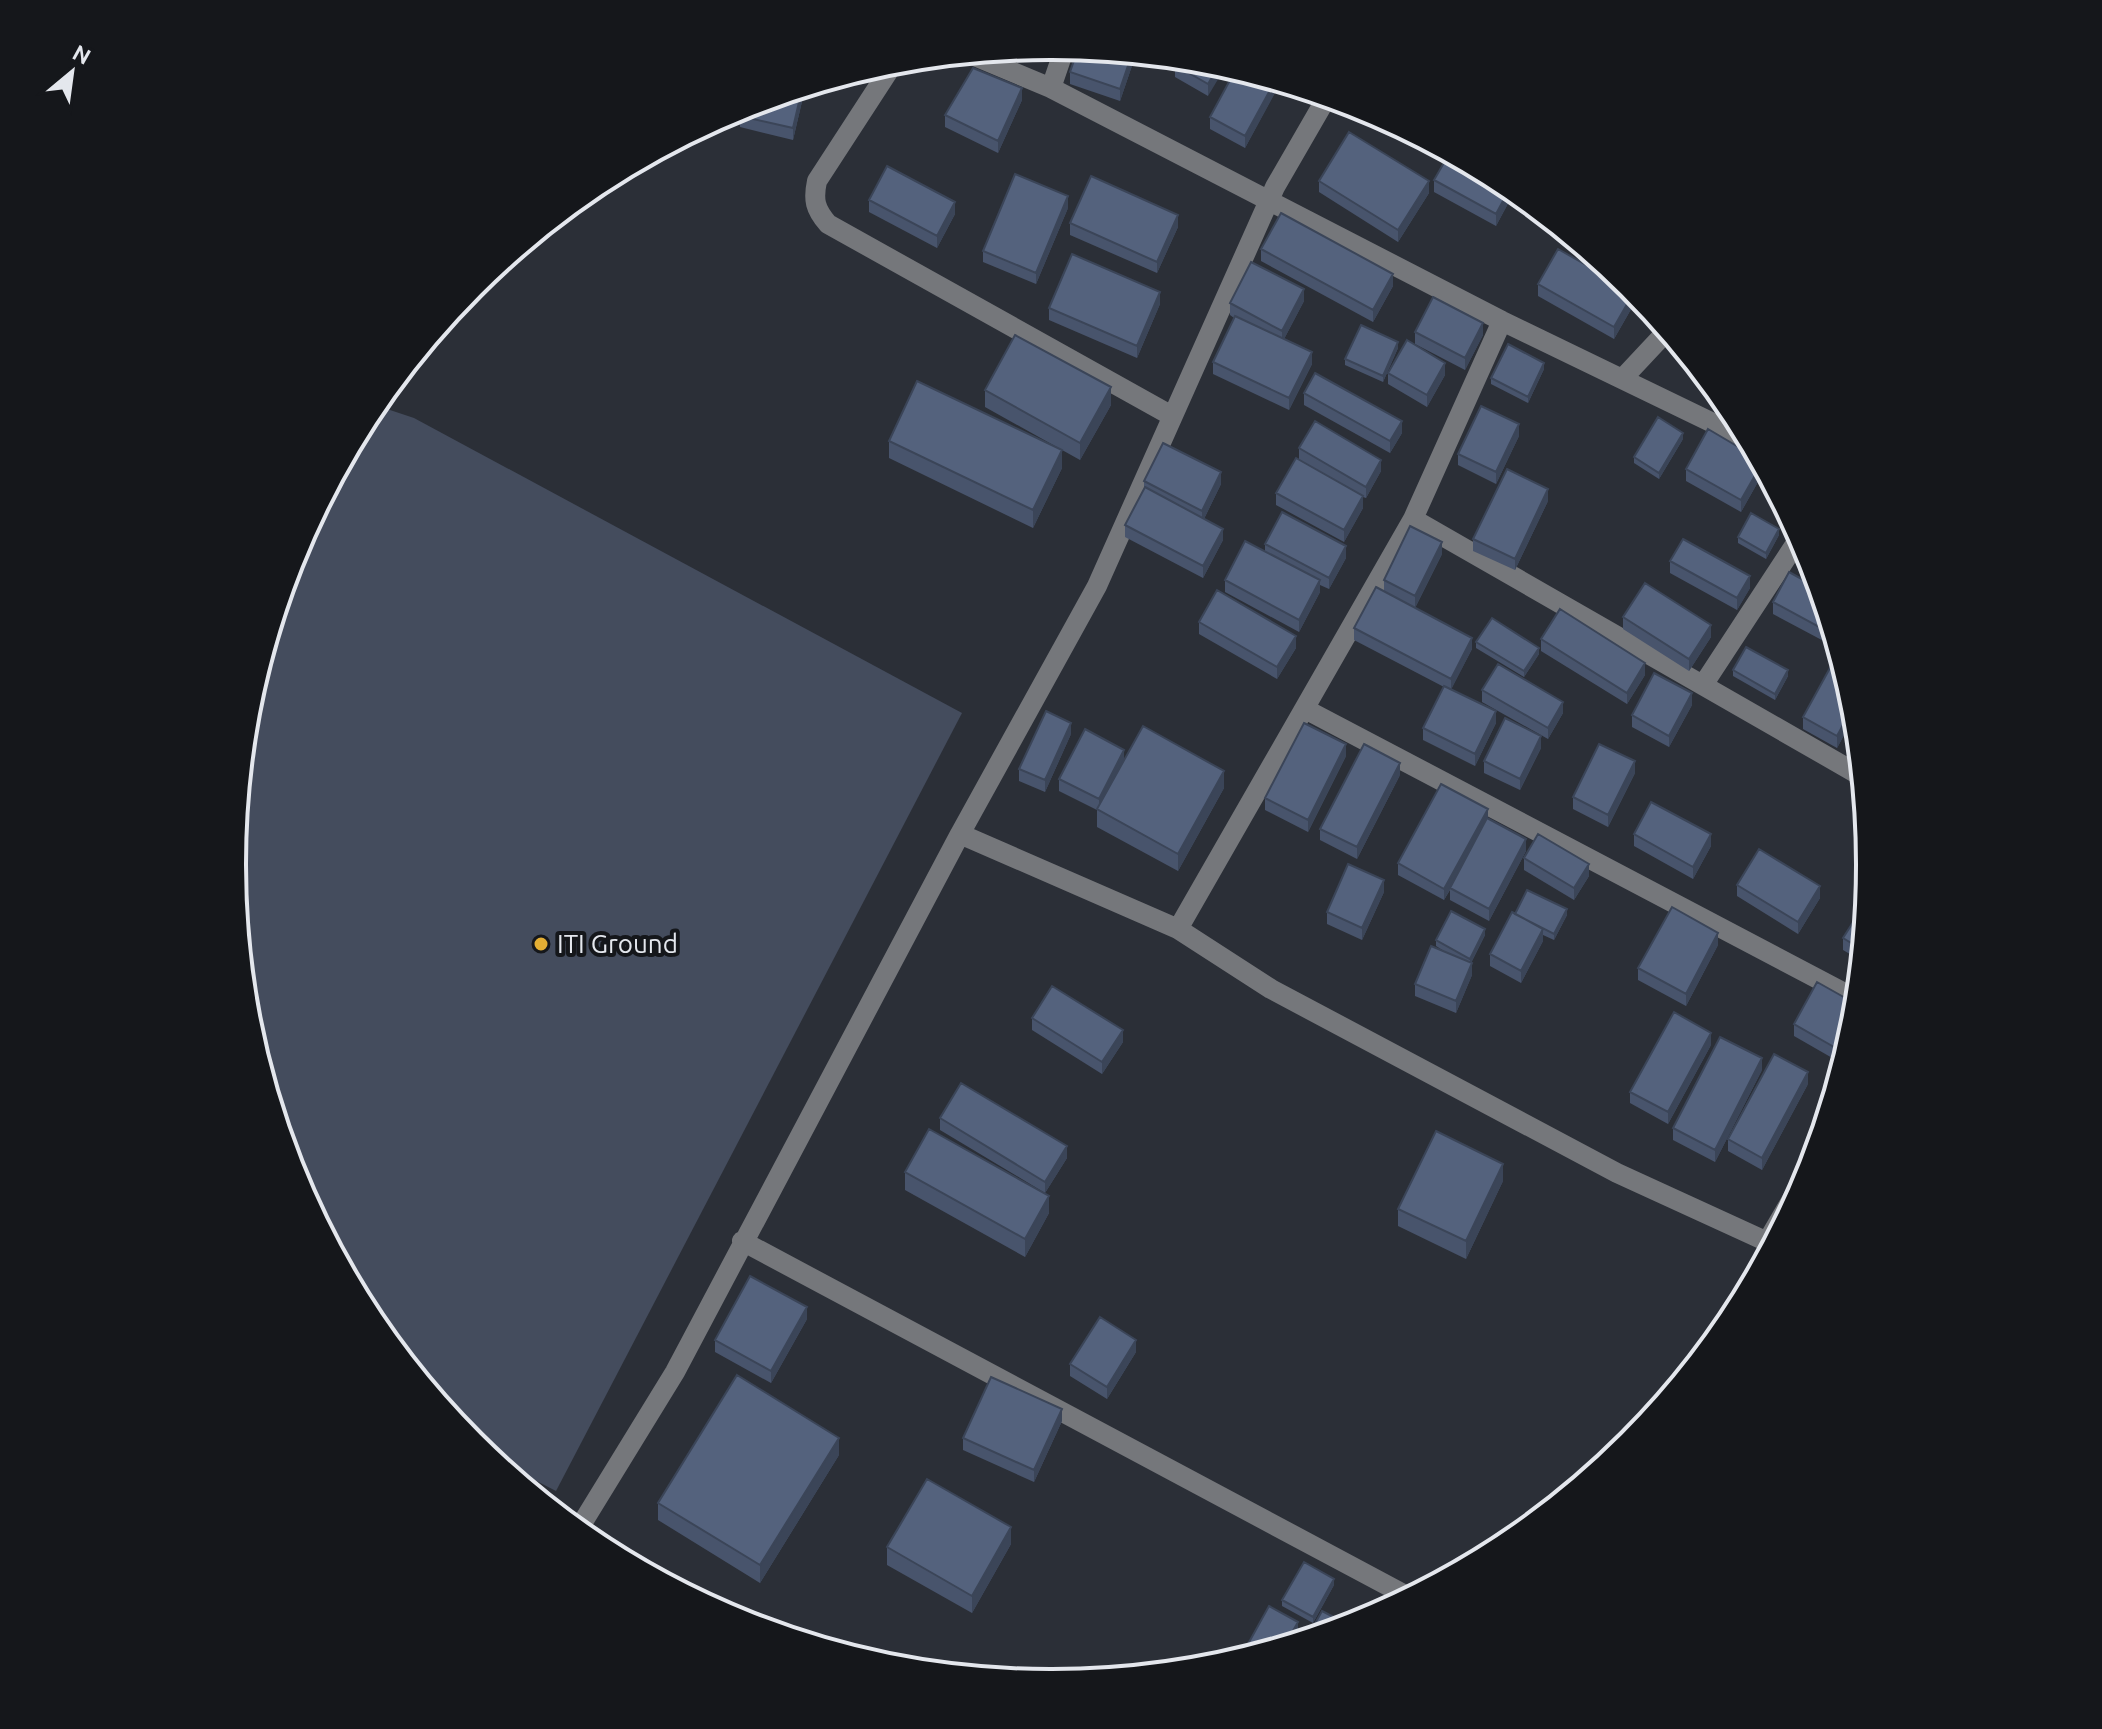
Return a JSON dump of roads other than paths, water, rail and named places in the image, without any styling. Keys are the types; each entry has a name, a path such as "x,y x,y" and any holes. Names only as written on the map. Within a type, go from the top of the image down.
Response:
{"street":[{"path":"1051,88 1060,60"},
{"path":"991,63 1051,88 1502,321 1728,430"},
{"path":"884,77 817,181 813,198 817,211 828,224 1172,416"},
{"path":"585,1519 675,1372 960,834 1097,586 1270,201 1321,107"},
{"path":"1178,929 1413,519 1502,321"},
{"path":"1623,378 1660,339"},
{"path":"1413,519 1850,770"},
{"path":"1703,685 1791,550"},
{"path":"1305,709 1845,993"},
{"path":"960,834 1178,929 1271,989 1589,1158 1762,1240"},
{"path":"742,1241 1397,1591"}],"place":[{"name":"ITI Ground","path":"541,944"}]}
